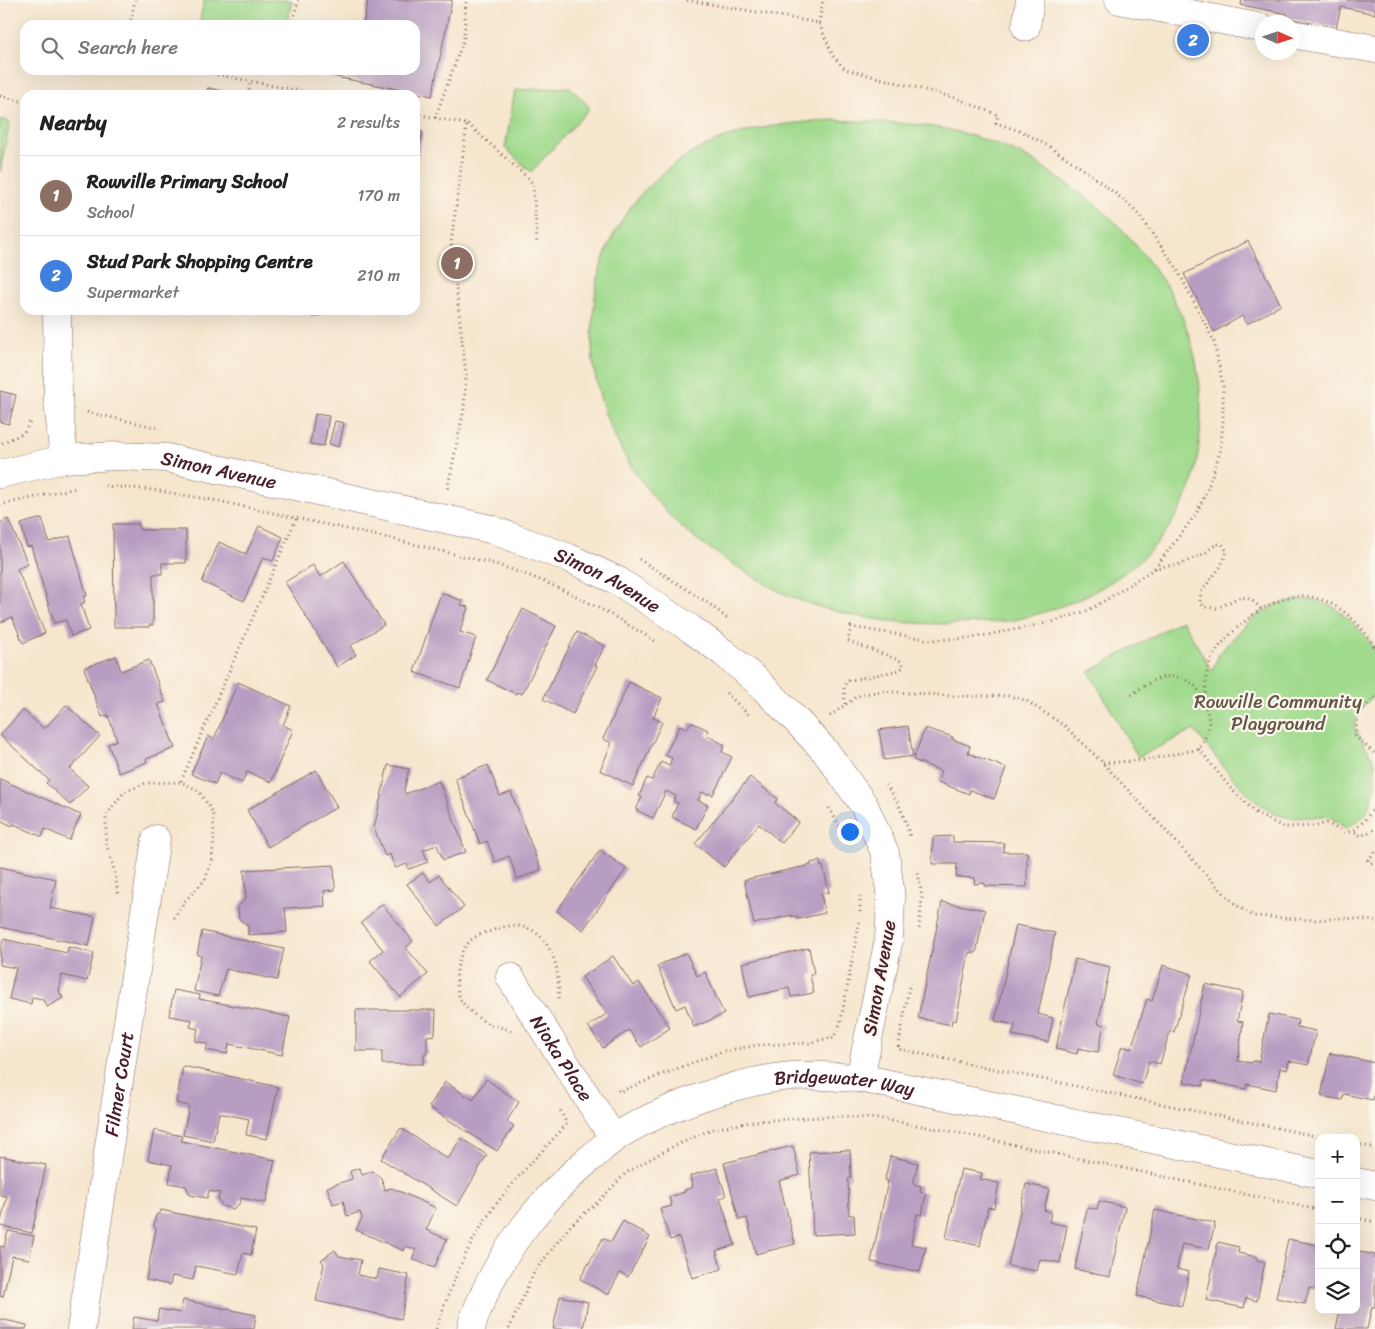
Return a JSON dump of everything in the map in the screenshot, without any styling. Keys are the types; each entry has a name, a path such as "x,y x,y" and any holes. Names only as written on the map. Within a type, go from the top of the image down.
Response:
{"street":[{"path":"1026,27 1030,0"},
{"path":"1119,0 1255,27"},
{"path":"1300,36 1375,50"},
{"path":"56,315 58,401 64,459"},
{"name":"Simon Avenue","path":"0,474 64,459 116,456 167,458 490,529 569,558 618,581 691,629 756,680 826,752 864,805 885,853 891,899 889,938 860,1078"},
{"name":"Filmer Court","path":"80,1329 156,839"},
{"name":"Nioka Place","path":"510,977 614,1139"},
{"name":"Bridgewater Way","path":"471,1329 474,1316 499,1263 524,1227 564,1181 614,1139 653,1117 697,1099 743,1085 792,1076 860,1078 1315,1173"},
{"path":"1360,1183 1375,1186"}],"path":[{"path":"131,20 135,0"},
{"path":"293,20 298,0"},
{"path":"436,118 464,39 466,0"},
{"path":"687,0 819,23"},
{"path":"822,0 819,23 832,56 845,69 956,98 998,115 996,123 1030,136 1050,147 1079,166 1125,201 1138,214 1176,267 1214,341 1222,386 1223,424 1220,452 1208,488 1196,514 1155,568 1089,610 1052,622 1014,630 972,638 931,640 851,627 848,640 901,661 904,666 900,670 847,680 844,686 845,704"},
{"path":"221,75 296,90"},
{"path":"249,90 251,81"},
{"path":"0,96 20,101"},
{"path":"420,115 467,124 529,179 533,184 537,243"},
{"path":"447,492 464,409 466,375 451,243 467,124"},
{"path":"98,486 154,490 218,500 357,530 495,564 570,593 658,643"},
{"path":"0,506 80,487"},
{"path":"181,782 296,518"},
{"path":"1155,568 1181,564 1205,553 1216,544 1222,544 1228,551 1221,566 1201,592 1200,602 1204,607 1215,608 1234,599 1246,597 1262,608"},
{"path":"1205,704 1208,668 1216,650 1250,617 1262,608 1276,602 1301,596 1319,599 1335,606 1355,621 1370,638 1375,648"},
{"path":"1103,763 1146,760 1199,749 1207,735 1209,722 1205,704 1198,689 1186,679 1163,677 1150,682 1130,696"},
{"path":"721,689 751,717"},
{"path":"830,716 845,704 863,694 882,691 953,696 1008,696 1024,700 1065,726 1103,763 1214,884 1235,904 1253,916 1314,920 1344,918 1375,921"},
{"path":"1375,697 1358,717 1355,736 1375,754"},
{"path":"1199,749 1232,790 1258,814 1284,827 1316,826 1327,823 1345,833 1353,831 1375,808"},
{"path":"826,802 847,840"},
{"path":"1353,831 1361,836 1375,829"},
{"path":"1375,852 1368,860 1371,863 1375,862"},
{"path":"619,1092 666,1072 724,1051 758,1045 809,1043 833,1038 841,1020 854,952 860,919 860,892"},
{"path":"898,1049 1315,1136"},
{"path":"509,1329 534,1272 571,1225 626,1173 666,1150 712,1129 757,1121 836,1116 882,1119 955,1132 1315,1209"},
{"path":"1360,1145 1375,1148"},
{"path":"1360,1219 1375,1222"}],"green space":[{"path":"204,0 292,0 288,20 200,20"},
{"path":"570,87 590,108 531,172 505,148 515,90"},
{"path":"0,119 10,122 0,172"},
{"path":"835,120 901,123 941,128 984,140 1026,157 1077,191 1112,219 1144,256 1172,296 1189,335 1195,355 1198,376 1201,418 1200,439 1194,476 1189,492 1178,513 1157,543 1131,568 1102,587 1052,610 1006,621 949,624 920,623 862,617 834,611 806,603 780,592 699,541 683,529 667,513 625,456 616,440 603,405 594,368 592,341 598,276 604,256 623,219 649,186 682,159 700,149 737,134 756,129 795,123"},
{"name":"Rowville Community Playground","path":"1301,599 1318,601 1335,608 1368,639 1375,653 1375,692 1360,710 1354,726 1375,763 1375,790 1365,815 1346,829 1329,816 1301,818 1286,817 1273,813 1236,781 1194,730 1138,757 1089,672 1182,620 1212,671 1219,654 1251,619 1277,604"}],"building":[{"path":"368,0 452,0 432,96 420,94 420,90 402,90 326,75 420,75 420,20 364,20"},
{"path":"1242,0 1375,0 1375,14 1341,7 1336,28 1300,21 1300,15 1288,15 1241,5"},
{"path":"420,131 423,132 420,145"},
{"path":"1248,241 1281,305 1247,324 1242,316 1214,332 1184,274"},
{"path":"0,391 16,395 9,424 0,422"},
{"path":"315,414 329,416 324,446 310,444"},
{"path":"335,421 344,423 339,447 329,444"},
{"path":"42,518 49,542 70,536 87,596 83,597 85,602 81,604 89,630 71,636 66,620 54,623 31,546 27,547 21,524"},
{"path":"8,519 28,564 17,569 45,633 23,643 12,617 0,623 0,523"},
{"path":"113,524 139,524 139,530 186,530 186,563 162,563 162,574 153,574 153,625 149,625 149,627 114,627"},
{"path":"259,526 283,537 273,561 263,557 244,601 202,582 219,542 246,554"},
{"path":"344,561 384,625 350,646 356,655 337,667 285,582 313,565 320,577"},
{"path":"441,593 463,601 461,605 468,607 460,632 476,637 460,688 414,672"},
{"path":"523,609 556,626 522,694 517,692 516,694 487,680"},
{"path":"577,632 605,646 573,714 543,699"},
{"path":"116,656 121,671 149,660 165,702 158,704 175,748 146,759 147,762 119,773 108,744 117,740 108,715 102,717 84,668"},
{"path":"238,682 291,706 283,725 293,730 271,782 247,772 242,783 220,773 215,784 191,774 208,736 214,739"},
{"path":"629,682 662,698 653,718 662,722 633,786 600,770 612,743 603,739"},
{"path":"66,705 100,736 70,769 88,786 70,805 46,783 49,780 0,735 23,710 44,729"},
{"path":"691,722 708,730 706,735 725,745 722,752 732,757 713,795 702,792 698,800 708,805 696,829 672,817 678,803 673,801 676,796 666,791 653,818 636,810 642,797 639,796 647,778 652,780 661,762 669,766 672,758 665,755 680,725 687,729"},
{"path":"908,726 913,756 884,760 879,730"},
{"path":"925,728 953,737 952,739 970,746 968,753 1006,768 994,799 970,790 969,794 938,782 941,771 913,760"},
{"path":"388,765 409,769 404,790 405,794 439,781 466,852 443,860 437,845 423,850 428,862 409,869 407,864 395,868 390,854 385,856 374,828"},
{"path":"488,765 500,796 511,792 541,870 517,879 509,856 495,862 487,841 480,844 455,778"},
{"path":"316,770 337,807 268,847 247,810"},
{"path":"750,777 778,799 775,803 799,822 782,843 759,824 724,867 695,844"},
{"path":"0,779 81,815 69,840 45,829 42,837 14,824 12,826 0,820"},
{"path":"953,836 953,842 1004,843 1003,852 1027,852 1027,887 985,886 985,883 974,884 975,878 956,877 957,864 932,864 933,837"},
{"path":"600,850 626,869 583,930 557,911"},
{"path":"820,861 829,892 821,894 825,913 798,919 797,916 792,917 792,915 754,924 744,880 811,865 811,863"},
{"path":"334,865 335,890 324,891 325,906 285,908 287,932 248,935 248,926 239,919 238,907 246,898 244,870"},
{"path":"0,867 56,879 50,908 95,917 89,946 0,927"},
{"path":"423,873 430,882 439,875 464,907 439,926 407,884"},
{"path":"942,902 985,910 976,953 969,952 956,1021 952,1020 951,1025 918,1018"},
{"path":"382,904 413,941 406,948 428,974 400,997 370,961 383,950 361,923"},
{"path":"1016,925 1055,933 1038,1014 1053,1018 1048,1042 1012,1035 1015,1025 995,1021"},
{"path":"202,931 284,949 277,980 226,969 218,996 194,991 201,955 197,955"},
{"path":"3,939 67,953 68,947 94,953 87,981 62,975 59,991 63,998 47,1007 42,999 32,997 31,1004 9,999 16,968 0,965"},
{"path":"809,948 814,974 810,975 814,993 791,997 789,988 749,997 742,963"},
{"path":"686,953 697,976 705,972 724,1014 694,1027 685,1005 676,1009 657,966"},
{"path":"613,956 633,986 639,982 670,1028 641,1047 629,1030 603,1048 588,1026 607,1014 582,977"},
{"path":"1075,959 1110,967 1098,1023 1104,1025 1098,1052 1078,1048 1077,1054 1056,1049"},
{"path":"1163,965 1192,974 1174,1032 1170,1031 1160,1064 1149,1061 1142,1084 1113,1075 1122,1046 1131,1049 1147,999 1152,1001"},
{"path":"1205,984 1243,992 1237,1021 1243,1022 1238,1061 1259,1062 1269,1014 1298,1020 1297,1027 1316,1031 1308,1065 1289,1061 1287,1070 1280,1068 1276,1090 1247,1084 1246,1089 1203,1080 1203,1086 1184,1082"},
{"path":"174,990 200,995 199,999 290,1017 282,1055 229,1044 227,1054 206,1050 208,1044 195,1041 198,1029 190,1027 192,1020 169,1016"},
{"path":"356,1010 436,1010 435,1035 427,1036 427,1054 424,1054 424,1064 382,1064 382,1051 356,1051"},
{"path":"1330,1053 1375,1063 1375,1091 1373,1100 1344,1094 1342,1100 1321,1096"},
{"path":"183,1066 278,1087 267,1139 246,1135 249,1119 219,1113 213,1141 183,1135 189,1106 176,1103"},
{"path":"486,1079 519,1102 507,1121 514,1126 497,1151 429,1107 445,1082 473,1100"},
{"path":"401,1128 448,1159 461,1138 487,1155 457,1206 381,1159"},
{"path":"154,1130 182,1136 181,1141 275,1160 266,1203 241,1198 239,1204 233,1209 222,1206 218,1198 220,1193 209,1191 207,1198 190,1195 186,1186 169,1183 172,1165 148,1160"},
{"path":"793,1146 800,1175 779,1181 795,1244 756,1254 747,1218 739,1220 724,1163"},
{"path":"850,1150 851,1178 848,1179 849,1215 854,1215 855,1233 813,1235 809,1152"},
{"path":"0,1156 46,1165 32,1233 0,1226 7,1196 0,1195"},
{"path":"890,1156 918,1163 913,1184 921,1186 920,1192 926,1193 922,1215 917,1214 911,1244 926,1247 920,1272 871,1262 888,1181 885,1180"},
{"path":"360,1168 362,1175 373,1171 381,1178 385,1190 392,1188 436,1208 426,1230 447,1239 434,1268 412,1259 416,1250 406,1246 404,1251 356,1230 362,1218 360,1212 347,1216 343,1201 333,1204 327,1187 352,1179 350,1171"},
{"path":"717,1168 726,1196 720,1198 735,1245 716,1251 722,1269 692,1278 679,1237 670,1240 660,1209 672,1206 669,1197 685,1192 685,1190 693,1187 690,1176"},
{"path":"961,1169 982,1173 980,1179 999,1183 994,1208 988,1207 980,1246 946,1238"},
{"path":"1026,1184 1049,1189 1044,1210 1051,1212 1049,1222 1067,1226 1060,1263 1040,1259 1037,1271 1008,1266"},
{"path":"1099,1201 1125,1207 1110,1277 1075,1269 1087,1208 1097,1209"},
{"path":"161,1210 256,1230 251,1255 243,1253 238,1274 196,1266 193,1280 172,1276 170,1285 146,1280 156,1229 154,1226 156,1215"},
{"path":"1155,1210 1215,1223 1209,1249 1182,1244 1177,1269 1189,1272 1182,1306 1137,1296"},
{"path":"623,1221 650,1237 628,1277 620,1273 608,1295 580,1279 603,1238 611,1242"},
{"path":"8,1231 34,1236 29,1259 12,1256 3,1297 0,1296 0,1246 4,1247"},
{"path":"1288,1239 1315,1245 1315,1289 1309,1288 1305,1304 1276,1298"},
{"path":"1218,1242 1239,1247 1238,1253 1257,1257 1257,1260 1265,1262 1257,1301 1246,1298 1244,1308 1206,1300"},
{"path":"335,1250 339,1256 361,1260 358,1275 377,1279 379,1269 409,1275 401,1319 316,1301 324,1264 321,1260"},
{"path":"1360,1252 1375,1255 1375,1307 1372,1307 1367,1329 1336,1329 1339,1314 1360,1314"},
{"path":"560,1296 588,1302 583,1329 553,1329"},
{"path":"183,1300 256,1315 254,1329 132,1329 134,1317 157,1321 159,1309 180,1313"},
{"path":"0,1319 27,1325 26,1329 0,1329"}],"place":[{"name":"Stud Park Shopping Centre","path":"1193,40"},
{"name":"Rowville Primary School","path":"457,263"}]}
